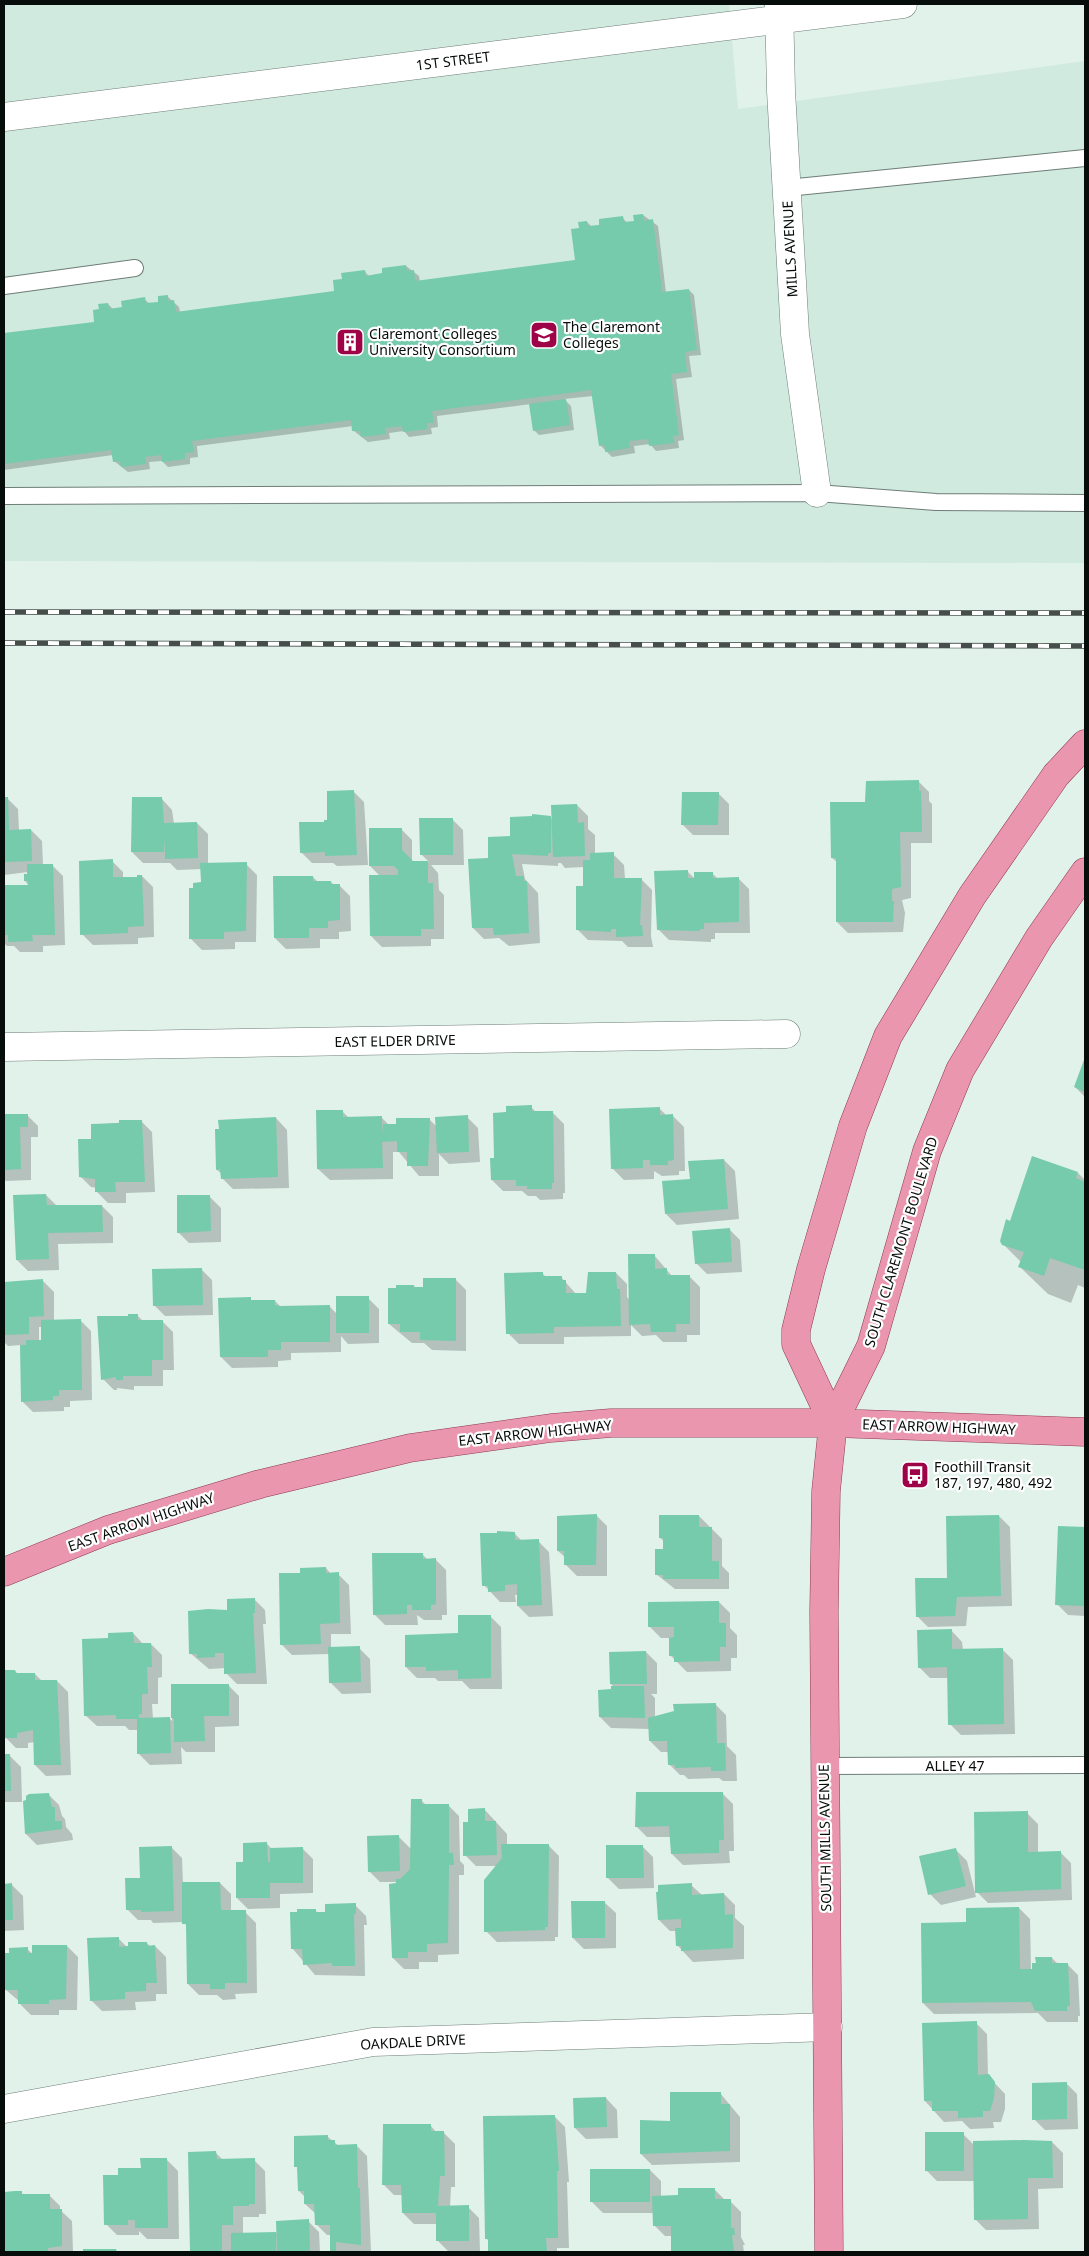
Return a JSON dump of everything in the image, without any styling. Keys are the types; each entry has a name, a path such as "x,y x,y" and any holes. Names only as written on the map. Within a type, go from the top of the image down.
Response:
{"main road":[{"path":"833,1423 796,1344 796,1330 811,1269 853,1126 888,1036 968,904 1056,776 1085,744"},
{"name":"SOUTH CLAREMONT BOULEVARD","path":"833,1423 871,1346 927,1151 960,1070 1039,938 1085,872"},
{"name":"EAST ARROW HIGHWAY","path":"4,1572 108,1530 260,1484 410,1448 551,1428 611,1423 833,1423 1085,1432"},
{"name":"SOUTH MILLS AVENUE","path":"830,2252 824,1766 826,1491 833,1423"}],"street":[{"name":"1ST STREET","path":"4,117 779,12 903,4"},
{"name":"MILLS AVENUE","path":"779,12 795,334 818,493"},
{"name":"EAST ELDER DRIVE","path":"4,1047 786,1034"},
{"name":"OAKDALE DRIVE","path":"4,2109 373,2042 828,2027"}],"lane":[{"path":"787,188 1085,158"},
{"path":"4,286 135,268"},
{"path":"4,496 818,493 936,502 1085,503"},
{"name":"ALLEY 47","path":"824,1766 1085,1766"}],"shaded area":[{"name":"The Claremont Colleges","path":"4,4 729,4 738,109 1085,61 1085,563 4,561"}],"building":[{"name":"Claremont Colleges University Consortium","path":"643,214 644,221 653,219 662,292 689,289 697,350 685,352 687,372 671,374 679,435 673,436 674,443 649,446 648,439 629,441 630,448 605,452 605,445 599,446 591,390 432,411 434,423 427,423 427,429 403,432 402,426 385,428 386,434 361,437 360,431 352,431 351,420 192,441 194,452 185,453 185,459 162,462 161,455 145,457 146,464 121,467 120,461 113,462 111,450 4,464 4,333 94,322 93,310 99,309 98,304 108,303 109,309 122,307 121,301 145,297 146,303 158,302 158,296 168,295 168,301 174,300 176,312 334,291 333,280 342,279 341,273 365,270 366,276 382,273 382,268 406,265 407,271 414,270 415,281 575,260 571,229 579,228 578,222 587,221 588,226 599,225 599,219 623,216 624,222 634,221 633,215"},
{"path":"566,399 570,425 533,431 529,404"},
{"path":"919,780 922,832 900,832 901,887 892,889 892,901 894,901 893,922 836,922 836,858 831,858 830,802 865,802 866,781"},
{"path":"354,790 357,855 325,856 325,852 300,853 299,822 324,822 324,820 327,820 327,791"},
{"path":"682,792 719,792 718,825 681,825"},
{"path":"4,797 8,797 9,830 31,829 32,861 4,862"},
{"path":"132,797 162,797 164,823 197,822 198,858 165,859 165,837 164,852 131,852"},
{"path":"577,804 578,823 584,822 585,856 553,857 551,805"},
{"path":"532,814 551,816 551,853 548,853 548,856 512,854 516,876 524,876 524,881 527,881 529,933 494,935 493,928 472,928 468,859 488,858 488,837 510,836 510,817 532,816"},
{"path":"419,818 453,818 453,855 420,855"},
{"path":"369,828 402,828 402,850 413,861 428,861 428,883 433,883 434,929 421,929 421,936 370,936 369,875 398,875 398,870 394,866 369,866"},
{"path":"614,852 614,878 642,878 640,925 642,925 643,936 616,937 616,929 611,929 611,932 576,930 576,886 583,886 583,860 590,860 590,853"},
{"path":"113,859 113,877 137,877 137,875 142,875 144,926 128,927 128,933 80,935 79,861"},
{"path":"247,862 246,931 224,932 224,939 189,939 189,888 193,888 193,883 201,882 200,863"},
{"path":"27,864 53,864 55,935 32,935 33,941 8,942 8,935 4,935 4,885 28,885 28,881 24,881 24,874 27,874"},
{"path":"688,870 688,878 694,878 694,872 713,872 713,878 739,877 739,922 704,923 704,929 700,929 700,931 657,930 654,871"},
{"path":"273,876 313,876 313,881 331,881 331,884 340,884 340,920 328,921 328,928 309,928 309,938 274,938"},
{"path":"1085,1057 1085,1092 1074,1087"},
{"path":"532,1105 532,1111 553,1111 554,1183 552,1183 552,1189 527,1189 527,1186 516,1186 516,1180 491,1180 490,1158 494,1158 493,1113 506,1112 506,1106"},
{"path":"660,1107 660,1115 673,1114 674,1160 668,1161 668,1165 650,1165 650,1160 643,1160 643,1168 611,1169 609,1109"},
{"path":"316,1110 343,1110 343,1117 382,1116 382,1134 383,1124 396,1124 396,1118 430,1118 428,1166 407,1166 407,1152 397,1152 397,1141 382,1142 383,1168 317,1169"},
{"path":"4,1114 28,1114 28,1127 20,1127 21,1169 4,1170"},
{"path":"468,1115 469,1152 437,1153 435,1117"},
{"path":"276,1117 278,1177 221,1179 220,1169 216,1170 215,1129 219,1129 218,1120"},
{"path":"119,1120 142,1120 145,1182 115,1182 116,1192 95,1192 95,1179 79,1177 78,1139 91,1139 91,1124 119,1123"},
{"path":"1032,1156 1078,1172 1076,1178 1085,1182 1085,1270 1050,1258 1044,1276 1018,1267 1024,1252 1002,1245 1000,1241 1006,1219 1010,1221"},
{"path":"724,1159 728,1209 665,1214 662,1181 690,1179 688,1161"},
{"path":"46,1194 47,1205 102,1205 103,1232 48,1233 49,1259 16,1260 13,1195"},
{"path":"177,1195 210,1195 211,1231 177,1233"},
{"path":"730,1228 732,1262 695,1264 692,1231"},
{"path":"628,1254 655,1254 655,1269 667,1268 667,1275 690,1275 690,1324 676,1324 676,1332 651,1332 650,1324 629,1325"},
{"path":"202,1268 203,1305 153,1306 152,1269"},
{"path":"543,1272 543,1276 562,1276 562,1280 566,1280 566,1293 586,1293 588,1272 616,1272 617,1289 620,1289 621,1326 554,1327 554,1333 506,1334 504,1273"},
{"path":"423,1278 456,1278 456,1341 420,1340 420,1332 400,1332 400,1324 388,1324 388,1288 396,1288 396,1285 423,1287"},
{"path":"43,1279 44,1316 29,1317 29,1334 4,1335 4,1282"},
{"path":"336,1296 369,1296 369,1333 336,1333"},
{"path":"251,1297 251,1300 275,1300 275,1305 280,1306 330,1305 330,1342 281,1342 281,1350 268,1350 268,1357 220,1357 218,1298"},
{"path":"128,1314 138,1314 138,1320 163,1320 163,1360 152,1360 152,1376 123,1376 123,1380 116,1380 116,1377 101,1380 97,1316 128,1316"},
{"path":"81,1319 82,1390 59,1390 59,1396 53,1396 53,1400 21,1402 20,1345 26,1345 26,1340 41,1340 41,1320"},
{"path":"597,1514 596,1565 564,1565 564,1551 557,1551 557,1516"},
{"path":"659,1515 699,1515 699,1527 712,1527 712,1561 719,1561 719,1579 663,1579 663,1575 655,1575 655,1549 663,1549 663,1538 659,1538"},
{"path":"999,1515 1001,1596 957,1597 955,1616 916,1617 915,1578 947,1578 946,1516"},
{"path":"1058,1526 1085,1527 1085,1606 1055,1605"},
{"path":"497,1531 515,1532 515,1540 539,1539 542,1605 517,1606 517,1584 505,1585 505,1591 488,1592 488,1586 482,1586 480,1533 497,1533"},
{"path":"372,1553 423,1553 423,1559 436,1558 436,1604 431,1605 431,1610 412,1610 412,1605 407,1605 407,1614 373,1615"},
{"path":"326,1567 326,1573 339,1572 340,1623 320,1624 321,1644 280,1645 279,1573 300,1573 300,1568"},
{"path":"255,1598 255,1613 253,1613 256,1673 224,1674 224,1653 215,1653 215,1657 197,1658 197,1654 189,1654 188,1611 227,1610 227,1599"},
{"path":"719,1601 719,1623 726,1623 726,1647 720,1647 720,1661 674,1662 674,1656 669,1656 669,1638 674,1637 674,1627 648,1627 648,1602"},
{"path":"458,1615 491,1615 491,1678 458,1679 458,1670 426,1671 426,1667 405,1667 405,1635 458,1633"},
{"path":"952,1629 952,1649 1003,1648 1004,1724 948,1725 947,1667 918,1668 917,1630"},
{"path":"133,1632 134,1643 151,1643 152,1667 147,1667 148,1694 142,1694 142,1714 139,1714 139,1718 170,1717 171,1753 137,1754 137,1719 116,1719 116,1715 84,1716 82,1639 108,1638 108,1633"},
{"path":"360,1646 361,1682 329,1683 328,1647"},
{"path":"646,1651 647,1684 610,1684 609,1652"},
{"path":"4,1670 15,1670 16,1673 35,1673 35,1680 57,1680 61,1765 34,1765 33,1730 17,1733 17,1738 4,1738"},
{"path":"171,1684 229,1684 229,1716 204,1716 205,1741 174,1742 174,1718 171,1718"},
{"path":"611,1686 644,1686 645,1718 599,1717 598,1690 611,1689"},
{"path":"716,1703 717,1743 725,1743 726,1771 711,1771 711,1767 675,1768 675,1765 668,1765 667,1741 649,1741 648,1718 674,1711 673,1704"},
{"path":"4,1754 10,1754 11,1791 4,1791"},
{"path":"636,1792 723,1792 724,1840 719,1840 719,1853 671,1854 669,1826 635,1827"},
{"path":"49,1793 52,1807 55,1807 55,1821 62,1821 62,1829 25,1834 23,1801 26,1800 26,1796 29,1794"},
{"path":"411,1799 422,1799 422,1804 449,1804 449,1853 453,1853 454,1865 449,1865 448,1943 427,1944 427,1952 408,1952 408,1958 392,1958 389,1884 396,1883 396,1879 400,1879 410,1869"},
{"path":"485,1808 485,1821 496,1821 497,1855 463,1856 463,1822 468,1822 468,1809"},
{"path":"1028,1811 1028,1852 1061,1851 1061,1889 975,1893 974,1812"},
{"path":"399,1835 400,1871 368,1872 367,1836"},
{"path":"267,1842 268,1862 270,1862 270,1848 303,1847 303,1883 270,1883 270,1898 236,1898 236,1862 243,1862 243,1843"},
{"path":"501,1844 549,1844 548,1927 545,1927 545,1930 484,1932 484,1880 502,1858"},
{"path":"606,1845 643,1845 644,1878 606,1878"},
{"path":"172,1846 174,1911 141,1912 141,1910 126,1910 125,1878 140,1878 139,1847"},
{"path":"956,1848 966,1886 928,1895 919,1856"},
{"path":"182,1882 220,1882 221,1910 246,1910 247,1983 225,1983 225,1989 210,1989 210,1984 187,1984 186,1924 182,1924"},
{"path":"12,1883 13,1920 4,1920 4,1884"},
{"path":"692,1883 692,1895 724,1893 725,1915 733,1914 733,1948 681,1951 681,1946 676,1946 675,1928 681,1928 681,1919 658,1920 656,1892 658,1892 658,1885"},
{"path":"571,1901 605,1901 605,1938 572,1938"},
{"path":"356,1903 356,1914 354,1914 355,1966 332,1966 332,1963 303,1965 302,1949 291,1949 290,1912 297,1912 297,1909 316,1909 316,1912 325,1912 325,1904"},
{"path":"1019,1907 1020,1969 1032,1969 1032,1963 1036,1963 1035,1957 1052,1957 1052,1963 1068,1963 1070,2006 1067,2006 1067,2011 1035,2011 1031,2002 922,2003 921,1923 966,1922 966,1908"},
{"path":"119,1937 119,1947 128,1946 128,1942 147,1942 147,1946 155,1945 157,1983 146,1983 146,1991 125,1992 125,1999 90,2001 87,1938"},
{"path":"32,1945 67,1945 66,1999 49,2000 49,2004 18,2004 18,1990 5,1990 5,1953 9,1953 9,1948 28,1947 28,1953 32,1953"},
{"path":"977,2021 978,2075 989,2074 995,2082 994,2098 990,2111 983,2111 983,2117 958,2118 958,2111 932,2111 932,2101 924,2101 922,2023"},
{"path":"1067,2082 1067,2119 1032,2120 1032,2083"},
{"path":"670,2092 721,2092 721,2104 730,2104 730,2151 640,2154 640,2120 670,2121"},
{"path":"606,2097 607,2127 574,2128 573,2098"},
{"path":"555,2115 559,2171 557,2171 558,2238 546,2238 547,2252 488,2252 488,2239 485,2239 483,2116"},
{"path":"383,2124 431,2124 431,2131 444,2131 445,2176 440,2176 438,2206 469,2205 469,2241 436,2241 436,2213 402,2213 401,2185 382,2185"},
{"path":"925,2132 964,2132 964,2171 925,2171"},
{"path":"328,2135 328,2140 335,2140 335,2145 357,2144 361,2245 336,2242 336,2252 330,2252 330,2225 315,2225 314,2204 304,2204 304,2191 298,2191 297,2167 294,2167 294,2136"},
{"path":"973,2141 1052,2141 1053,2178 1028,2178 1028,2219 974,2220"},
{"path":"216,2151 217,2159 255,2158 255,2204 233,2206 233,2225 222,2225 222,2252 190,2252 188,2152"},
{"path":"140,2158 167,2158 168,2228 135,2228 135,2220 128,2220 128,2225 104,2225 103,2175 118,2175 118,2168 141,2168"},
{"path":"590,2169 650,2169 650,2202 590,2202"},
{"path":"678,2188 715,2188 715,2199 731,2199 731,2228 734,2228 735,2235 732,2235 734,2252 671,2252 671,2226 653,2226 652,2196 678,2195"},
{"path":"22,2191 22,2194 50,2194 50,2209 62,2209 62,2246 48,2248 48,2252 4,2252 4,2192"},
{"path":"309,2219 310,2252 277,2252 276,2221"},
{"path":"276,2232 276,2252 231,2252 231,2233"},
{"path":"83,2249 116,2249 117,2252 83,2252"}],"railway":[{"path":"4,612 1085,613"},
{"path":"4,643 1085,646"}],"place":[{"name":"The Claremont Colleges","path":"544,335"},
{"name":"Claremont Colleges University Consortium","path":"350,342"},
{"name":"Foothill Transit 187, 197, 480, 492","path":"915,1475"}]}
